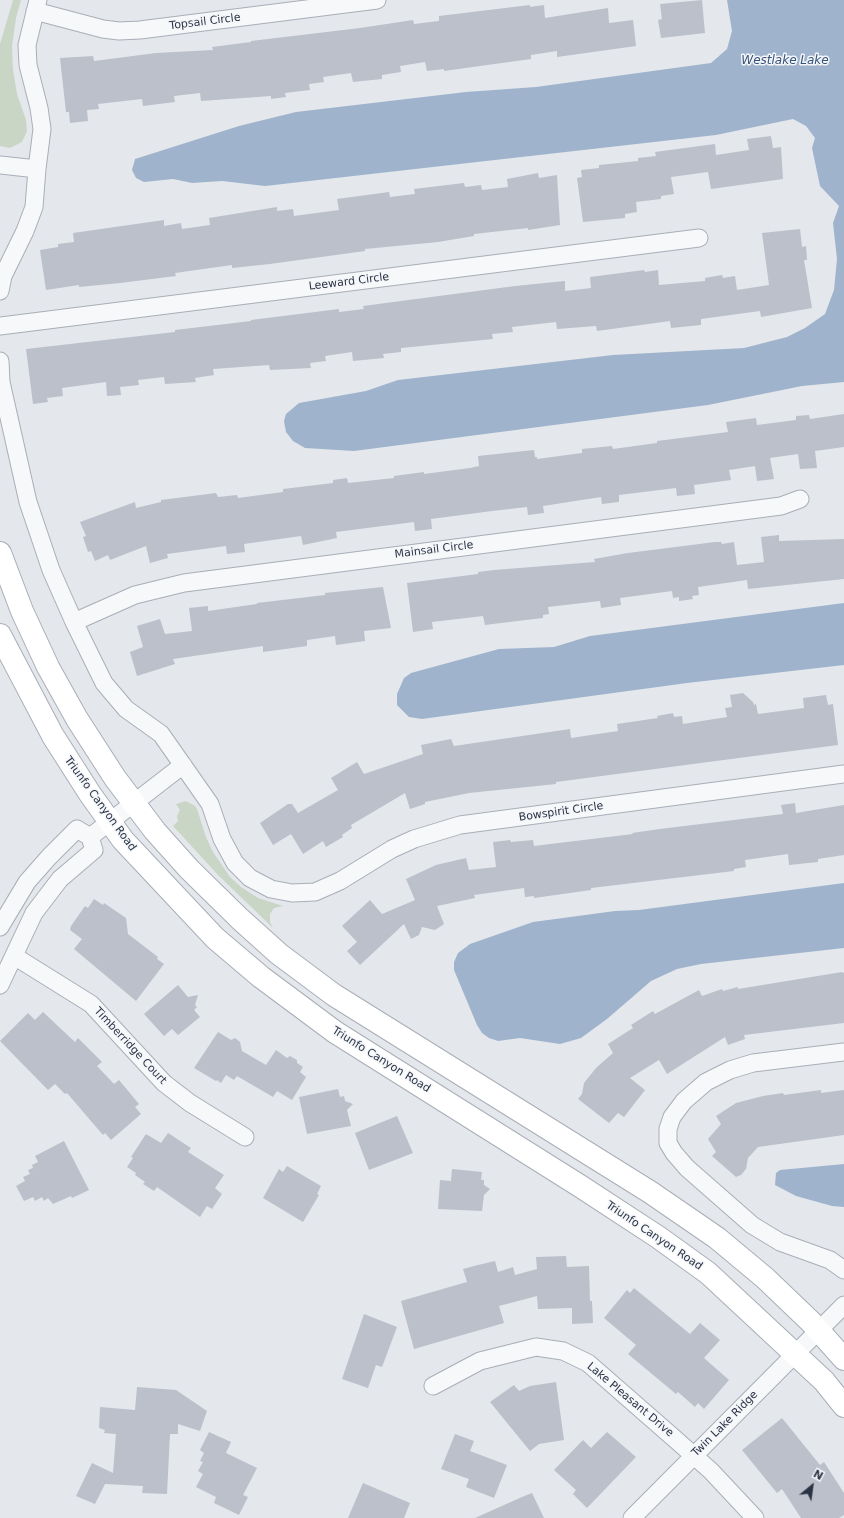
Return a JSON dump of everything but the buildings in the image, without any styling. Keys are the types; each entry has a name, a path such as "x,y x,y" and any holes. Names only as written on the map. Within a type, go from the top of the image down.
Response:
{"street":[{"name":"Topsail Circle","path":"37,5 103,29 119,31 140,30 377,0"},
{"path":"0,291 3,276 25,231 34,207 36,169 42,129 39,108 28,65 27,45 37,5"},
{"path":"0,165 36,169"},
{"name":"Leeward Circle","path":"0,326 699,238"},
{"path":"0,360 1,382 28,502 51,570 74,622 104,683 126,708 161,734 183,765 90,837"},
{"name":"Mainsail Circle","path":"74,622 135,595 184,583 781,506 800,499"},
{"path":"0,553 22,611 48,667 77,719 146,822 189,869 240,920 279,954 334,995 650,1192 717,1238 765,1278 819,1331 844,1359"},
{"name":"Triunfo Canyon Road","path":"0,635 53,736 110,822 123,840 215,938 261,977 335,1032 658,1237 708,1273 824,1381 844,1406"},
{"name":"Bowspirit Circle","path":"183,765 210,804 222,839 235,863 250,878 271,889 292,894 315,892 340,881 392,849 460,825 844,774"},
{"path":"0,927 27,882 49,857 77,829 90,837 94,850 60,880 34,913 0,985"},
{"name":"Timberridge Court","path":"14,956 91,1004 164,1082 190,1103 245,1137"},
{"path":"844,1052 752,1063 730,1070 706,1082 684,1101 672,1117 668,1129 668,1143 674,1153 687,1168 752,1225 780,1242 830,1260 844,1270"},
{"path":"819,1331 844,1305"},
{"name":"Twin Lake Ridge","path":"632,1518 819,1331"},
{"name":"Lake Pleasant Drive","path":"433,1386 480,1361 536,1347 563,1351 588,1363 694,1455 755,1518"}],"green space":[{"path":"13,0 21,0 16,18 12,46 13,70 17,94 26,120 27,131 22,142 10,148 0,146 0,44"},
{"path":"186,801 195,806 197,809 206,837 213,852 230,877 241,887 258,898 283,906 274,908 270,914 270,922 273,928 218,875 173,826 178,821 177,816 180,810 176,804"}],"water":[{"name":"Westlake Lake","path":"727,0 844,0 844,382 802,386 708,405 354,451 305,448 293,441 286,432 284,421 286,414 299,403 366,391 398,380 613,355 744,348 787,337 805,328 825,314 834,290 837,259 833,223 839,206 820,186 812,148 815,138 806,126 793,119 716,135 265,186 222,181 192,183 173,179 144,182 136,178 132,170 135,159 239,126 296,112 466,92 536,87 711,63 727,49 732,31"},
{"path":"844,603 844,665 687,683 422,719 409,717 397,705 397,694 404,678 411,673 499,649 554,647 590,636"},
{"path":"844,883 844,948 701,964 677,969 651,981 607,1019 581,1038 560,1044 520,1038 498,1041 489,1038 482,1033 477,1025 454,970 454,962 458,953 470,944 533,922 615,911 639,910"},
{"path":"844,1164 844,1207 832,1206 796,1196 775,1185 776,1173 780,1170"}]}
